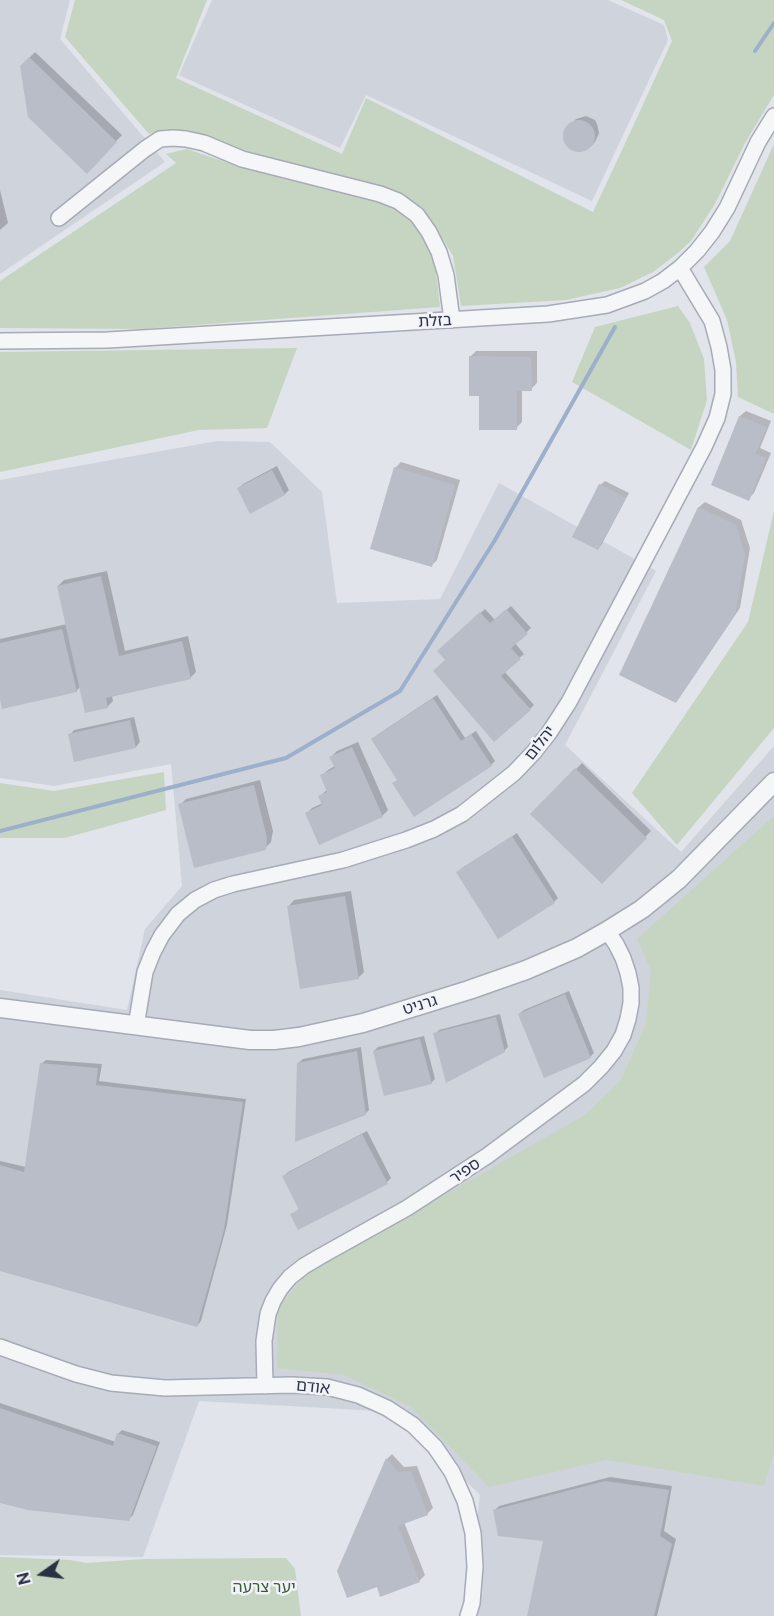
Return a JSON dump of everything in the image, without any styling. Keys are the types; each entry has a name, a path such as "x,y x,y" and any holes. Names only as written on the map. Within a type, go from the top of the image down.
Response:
{"street":[{"name":"בזלת","path":"0,341 108,340 452,320 548,314 607,305 645,291 663,281 697,251 727,208 774,116"},
{"path":"58,218 145,149 160,140 173,138 204,143 242,159 380,194 398,201 417,215 439,252 446,274 452,320"},
{"name":"יהלום","path":"136,1026 145,972 153,952 162,935 178,914 195,900 214,890 233,884 343,860 434,829 462,814 514,773 549,733 569,702 717,418 723,394 723,370 719,348 712,321 680,268"},
{"name":"גרניט","path":"0,1008 250,1040 274,1040 363,1023 498,980 552,959 607,932 642,909 679,879 774,782"},
{"name":"ספיר","path":"265,1386 264,1341 268,1314 280,1289 290,1277 312,1261 407,1208 487,1156 584,1084 614,1051 623,1035 631,1003 628,973 616,944 607,932"},
{"name":"אודם","path":"0,1347 76,1374 123,1384 176,1388 292,1384 327,1387 358,1395 396,1413 413,1425 435,1447 452,1472 465,1501 473,1533 475,1567 472,1603 468,1616"}],"shaded area":[{"path":"0,0 70,0 60,39 165,162 0,274"},
{"path":"212,0 608,0 664,25 668,40 592,201 366,95 340,148 179,75"},
{"path":"217,441 270,442 322,492 337,603 440,599 499,483 656,571 565,745 681,852 774,746 774,1616 466,1616 480,1495 396,1412 199,1401 143,1557 0,1555 0,990 127,1010 145,929 182,886 171,764 54,786 0,778 0,480"}],"green space":[{"path":"75,0 207,0 176,78 342,154 366,98 593,212 672,41 664,20 621,0 774,0 774,95 745,143 715,204 691,241 653,272 620,288 566,300 461,306 453,256 417,204 399,194 250,154 209,138 166,129 149,134 65,37"},
{"path":"774,144 774,414 738,397 736,362 727,320 704,267 730,241"},
{"path":"187,149 249,170 393,206 411,222 425,240 435,264 440,307 142,329 0,328 0,281 176,163 166,154"},
{"path":"678,306 690,323 704,359 707,400 691,450 572,382 595,327"},
{"path":"297,348 267,428 199,430 0,472 0,352"},
{"path":"774,511 774,728 677,845 632,793 748,622"},
{"path":"164,772 166,810 65,838 0,838 0,783 54,791"},
{"path":"774,816 774,1453 764,1486 606,1460 489,1487 411,1407 344,1375 277,1368 278,1308 307,1273 585,1115 621,1080 646,1023 651,970 637,939"},
{"name":"יער צרעה","path":"0,1557 70,1560 86,1563 145,1559 286,1558 295,1569 301,1616 0,1616"}],"building":[{"path":"29,57 117,142 87,174 28,117 20,66"},
{"path":"579,120 590,125 595,136 590,147 579,152 568,147 563,136 568,125"},
{"path":"469,356 531,357 532,391 517,391 517,430 479,430 479,396 469,396"},
{"path":"739,416 767,427 755,454 766,458 749,501 711,485"},
{"path":"394,467 455,485 432,567 370,549"},
{"path":"272,470 285,495 250,514 237,488"},
{"path":"599,484 626,498 598,550 572,537"},
{"path":"698,507 736,525 745,555 735,615 676,703 619,675"},
{"path":"101,576 119,656 182,641 191,679 106,698 108,708 85,713 57,586"},
{"path":"506,609 528,634 511,648 521,659 501,676 531,710 494,742 433,671 445,660 437,651 480,612 490,623"},
{"path":"62,629 77,692 2,709 0,643"},
{"path":"433,698 461,741 471,734 492,766 414,817 392,783 397,780 371,739"},
{"path":"130,720 136,748 74,762 68,734"},
{"path":"352,747 383,817 319,845 305,813 322,805 318,796 327,792 320,775 335,768 329,757"},
{"path":"575,768 647,838 602,884 530,814"},
{"path":"254,785 267,838 266,850 194,868 178,804"},
{"path":"512,836 555,903 498,939 456,872"},
{"path":"345,896 359,979 300,989 287,906"},
{"path":"565,994 591,1058 544,1078 518,1014"},
{"path":"496,1017 505,1052 446,1083 433,1033"},
{"path":"420,1039 432,1084 384,1096 373,1051"},
{"path":"357,1051 366,1115 295,1142 297,1063"},
{"path":"40,1063 98,1068 96,1085 243,1102 224,1230 197,1327 0,1271 0,1165 24,1172"},
{"path":"362,1134 388,1184 298,1230 290,1214 299,1210 282,1176"},
{"path":"0,1408 113,1446 117,1433 157,1446 129,1521 28,1510 0,1503"},
{"path":"386,1458 398,1472 411,1471 428,1515 398,1526 420,1582 380,1597 377,1587 347,1598 337,1571"},
{"path":"605,1481 669,1490 660,1536 672,1544 654,1616 527,1616 543,1541 498,1536 493,1510"}],"waterway":[{"path":"755,51 774,23"},
{"path":"0,831 286,758 400,691 495,540 615,327"}]}
